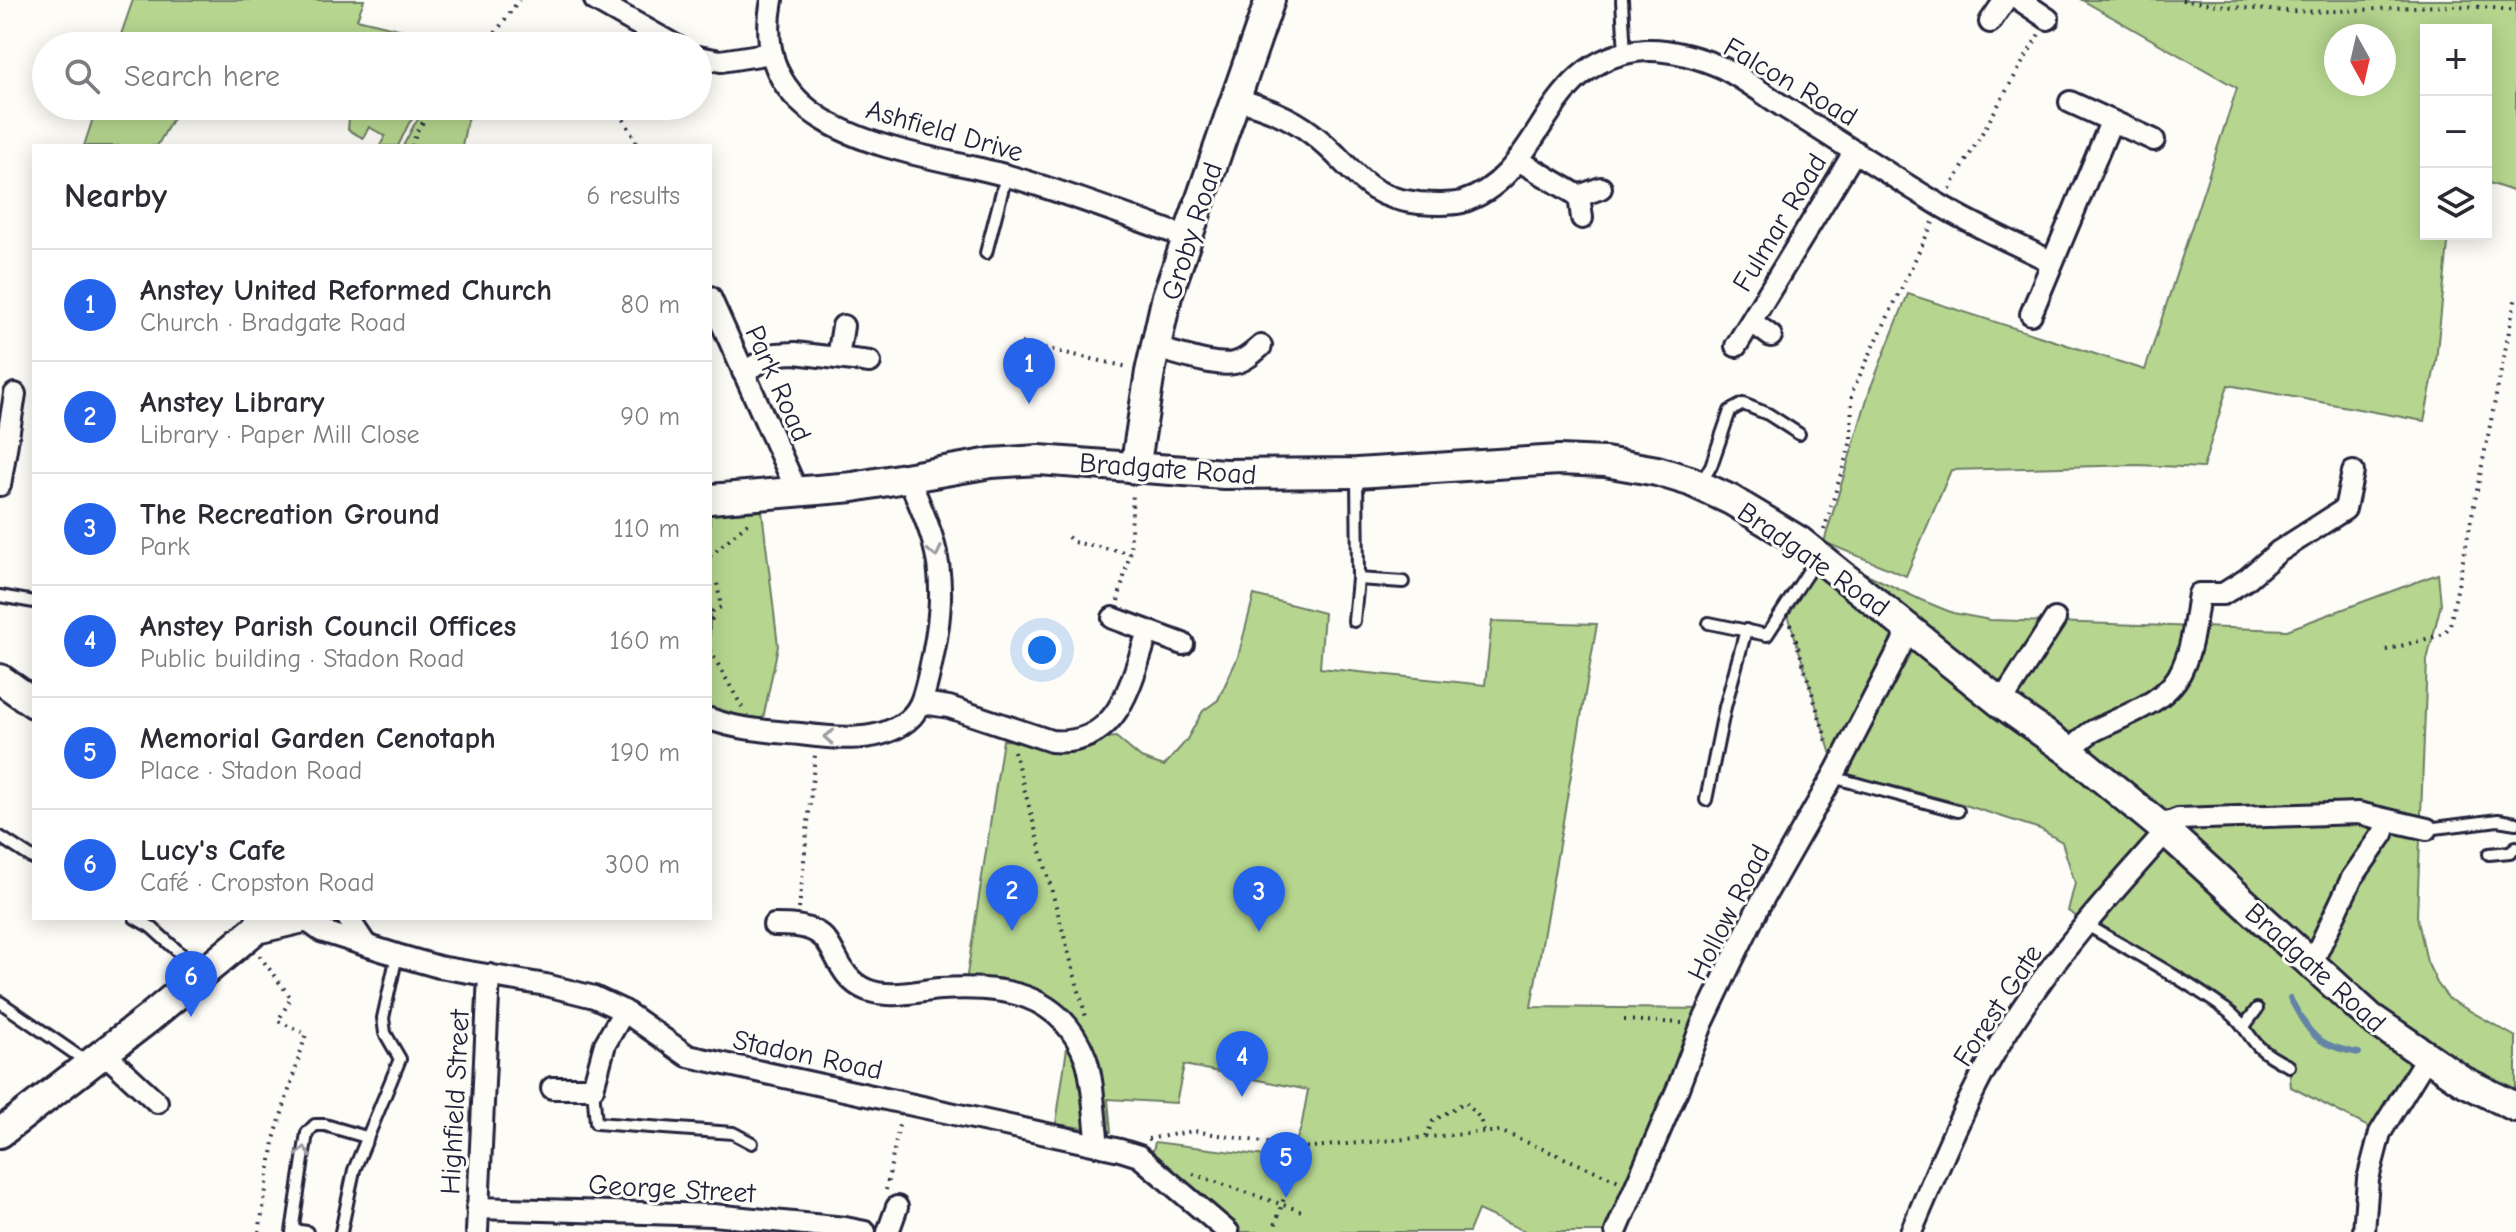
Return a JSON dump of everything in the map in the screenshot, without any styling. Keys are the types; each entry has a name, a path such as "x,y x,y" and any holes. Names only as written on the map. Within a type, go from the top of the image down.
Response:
{"street":[{"path":"595,0 651,32"},
{"name":"Ashfield Drive","path":"772,0 769,33 779,74 790,92 807,108 832,124 876,145 1006,176 1186,237"},
{"name":"Groby Road","path":"1135,469 1167,296 1270,0"},
{"path":"1990,22 2005,0"},
{"path":"2020,0 2048,19"},
{"name":"Falcon Road","path":"1234,98 1280,113 1310,132 1372,190 1399,201 1433,204 1460,202 1490,188 1518,160 1560,96 1579,76 1625,54 1648,50 1680,54 1722,68 1941,206 2052,262"},
{"path":"712,59 721,61 772,53"},
{"path":"2070,102 2154,140"},
{"path":"2031,314 2111,122"},
{"name":"Fulmar Road","path":"1736,346 1855,151"},
{"path":"1518,160 1579,196"},
{"path":"1579,196 1601,188"},
{"path":"1579,196 1582,218"},
{"name":"Park Road","path":"712,302 792,480 784,494"},
{"name":"Fulmar Road","path":"1752,322 1771,336"},
{"path":"838,358 843,326"},
{"path":"1153,360 1232,364 1249,357 1261,346"},
{"path":"743,372 776,354 795,353 870,362"},
{"path":"0,485 4,430 15,394"},
{"name":"Bradgate Road","path":"712,499 784,494 909,478 991,463 1039,460 1224,474 1357,473 1605,462 1657,471 1700,485 1799,541 2001,703 2069,751 2163,829 2371,1018 2463,1081 2516,1107"},
{"path":"2069,751 2090,733 2136,711 2158,698 2173,684 2183,668 2199,594 2223,594 2247,579 2278,552 2345,509 2353,472"},
{"path":"712,720 736,728 755,730 817,736 877,736 911,719 922,703 939,626 941,592 934,542 909,478"},
{"path":"1113,618 1183,644"},
{"path":"2001,703 2055,619"},
{"name":"Hollow Road","path":"1616,1232 1702,1024 1759,906 1834,774 1910,628"},
{"path":"922,703 949,707 1051,741 1066,742 1099,731 1121,708 1148,632"},
{"path":"0,679 32,702"},
{"path":"2163,829 2178,819 2358,813 2427,829"},
{"path":"2311,965 2352,878 2383,834 2387,822"},
{"name":"Forest Gate","path":"1911,1232 1959,1121 2003,1038 2052,966 2163,829"},
{"path":"0,1133 148,1019 255,928 293,920"},
{"name":"Stadon Road","path":"306,920 321,931 439,967 594,997 624,1011 688,1056 1103,1145 1139,1156 1228,1232"},
{"path":"349,920 366,945"},
{"path":"774,925 797,926 818,933 851,982 869,991 895,994 979,986 1035,1000 1052,1010 1070,1027 1087,1061 1103,1145"},
{"name":"Highfield Street","path":"477,1232 489,975"},
{"path":"552,1088 593,1088 605,1044 624,1011"},
{"path":"96,1058 157,1102"},
{"path":"2364,1232 2368,1179 2380,1133 2426,1058"},
{"path":"888,1232 897,1207"},
{"name":"George Street","path":"477,1208 713,1215 865,1232"},
{"path":"584,1211 584,1232"}],"lane":[{"path":"1622,0 1625,54"},
{"path":"986,253 1006,176"},
{"path":"1700,485 1711,466 1730,411 1743,404 1768,414 1799,434"},
{"path":"1354,621 1358,579 1357,473"},
{"path":"1709,623 1767,635 1818,556"},
{"path":"1358,579 1403,582"},
{"path":"0,596 32,602"},
{"path":"1706,800 1725,707 1746,630"},
{"path":"1834,774 1958,811"},
{"path":"2427,829 2498,820 2516,823"},
{"path":"0,837 32,858"},
{"path":"2489,854 2510,852 2516,847"},
{"path":"139,920 151,927 203,974"},
{"path":"2087,925 2178,978 2245,1025 2257,1045 2289,1066"},
{"path":"341,1232 354,1170 400,1059 385,1033 383,1018 397,955"},
{"path":"0,1002 96,1058"},
{"path":"2245,1025 2257,1009"},
{"path":"593,1088 596,1123 733,1133 752,1143"},
{"path":"307,1232 292,1231 307,1133 315,1125 325,1125 366,1137"}],"path":[{"path":"496,32 519,0"},
{"path":"2182,0 2281,10 2336,11 2455,5 2516,11"},
{"path":"1818,556 1851,441 1852,392 1941,206 2048,19"},
{"path":"413,144 425,120"},
{"path":"624,120 638,144"},
{"path":"2386,650 2444,634 2450,625 2516,296"},
{"path":"1021,343 1153,360"},
{"path":"1113,618 1130,553 1135,469"},
{"path":"712,554 784,494"},
{"path":"1068,537 1073,542 1130,553"},
{"path":"712,582 717,583 721,607 713,611 712,619"},
{"path":"1786,608 1834,774"},
{"path":"712,654 755,730"},
{"path":"1008,728 1087,1022"},
{"path":"797,926 817,736"},
{"path":"255,928 291,998 278,1021 306,1034 275,1136 259,1232"},
{"path":"1624,1020 1702,1024"},
{"path":"1426,1137 1433,1121 1465,1102 1480,1118 1484,1133"},
{"path":"897,1207 884,1201 903,1103"},
{"path":"1103,1145 1194,1131 1300,1148 1500,1131 1635,1188"},
{"path":"1273,1232 1300,1148"},
{"path":"1180,1170 1301,1211"}],"green space":[{"path":"133,0 364,0 357,19 411,32 122,32"},
{"path":"2082,0 2516,0 2516,192 2492,184 2492,24 2420,24 2420,240 2448,240 2436,361 2424,421 2228,385 2203,468 2138,465 1951,470 1906,576 1824,542 1870,389 1908,294 2145,370 2237,88"},
{"path":"92,120 172,120 158,144 85,144"},
{"path":"349,120 411,120 399,144 381,144 385,136 369,127 363,138 348,130"},
{"path":"418,120 467,120 462,144 404,144"},
{"path":"762,511 778,646 763,719 736,728 712,715 712,514"},
{"path":"1827,555 1953,613 1990,620 2287,630 2438,574 2441,604 2427,660 2417,916 2427,962 2449,999 2516,1037 2516,1096 2426,1058 2380,1133 2291,1087 2289,1066 2271,1057 2245,1025 2068,911 2075,883 2062,842 2040,829 1962,804 1836,771 1786,608 1818,572"},
{"path":"1254,595 1324,613 1320,668 1485,685 1492,621 1597,624 1531,1007 1705,1009 1610,1232 1527,1232 1478,1210 1469,1232 1242,1232 1151,1160 1155,1142 1289,1159 1301,1128 1308,1090 1184,1065 1176,1103 1108,1099 1111,1132 1056,1124 1070,1027 1052,1010 965,988 1003,740 1066,742 1116,737 1141,758 1164,766 1186,741 1203,711 1218,700 1238,657"}],"waterway":[{"path":"2290,998 2316,1037 2333,1047 2359,1053"}],"place":[{"name":"Anstey United Reformed Church","path":"1029,404"},
{"name":"Anstey Library","path":"1012,931"},
{"name":"The Recreation Ground","path":"1259,932"},
{"name":"Lucy's Cafe","path":"191,1017"},
{"name":"Anstey Parish Council Offices","path":"1242,1097"},
{"name":"Memorial Garden Cenotaph","path":"1286,1198"}]}
